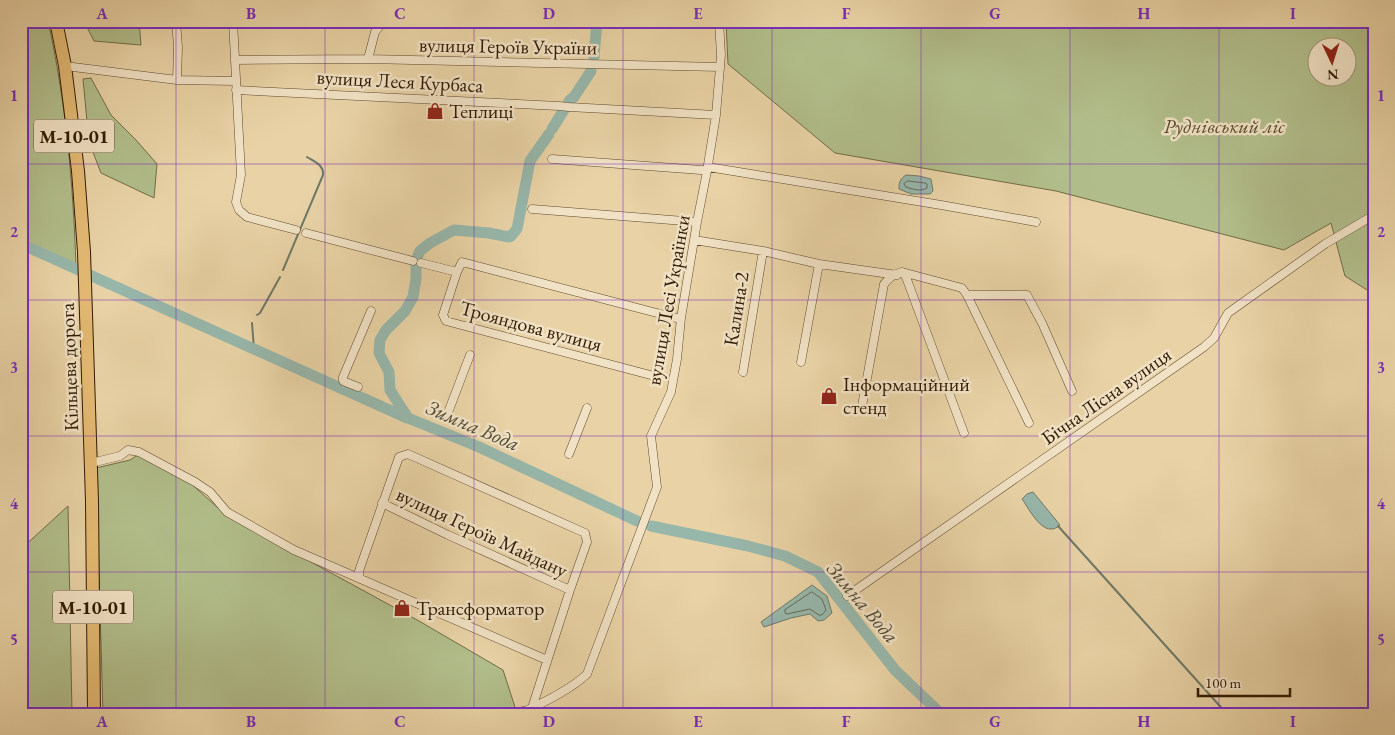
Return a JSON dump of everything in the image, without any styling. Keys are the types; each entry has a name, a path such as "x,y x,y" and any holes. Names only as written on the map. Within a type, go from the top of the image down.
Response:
{"highway":[{"name":"Кільцева дорога","path":"56,21 65,66 78,171 84,252 91,463 94,714"}],"street":[{"path":"176,21 178,47 177,80"},
{"path":"232,21 241,175 236,202 239,210 247,217 296,230"},
{"path":"368,59 375,32 384,21"},
{"name":"вулиця Лесі Українки","path":"525,712 579,682 587,674 657,488 651,436 671,392 678,359 681,318 716,115 720,67 719,21"},
{"name":"вулиця Героїв України","path":"235,60 368,59 720,67"},
{"path":"65,66 177,80 236,81"},
{"name":"вулиця Леся Курбаса","path":"236,90 716,115"},
{"path":"552,159 708,169 941,205 1036,222"},
{"path":"532,209 697,222"},
{"name":"Бічна Лісна вулиця","path":"847,596 1204,347 1214,338 1228,312 1326,244 1374,215"},
{"name":"Трояндова вулиця","path":"306,233 457,272"},
{"path":"694,240 762,251 819,264 904,275 962,288 1029,423"},
{"name":"Калина-2","path":"743,372 762,251"},
{"name":"Трояндова вулиця","path":"658,377 446,321 443,315 457,272 462,262 681,318"},
{"path":"801,362 819,264"},
{"path":"862,406 884,284 894,274"},
{"path":"904,275 964,433"},
{"path":"967,295 1027,296 1042,323 1072,391"},
{"path":"358,387 343,381 343,377 371,311"},
{"path":"450,410 470,355"},
{"path":"569,454 587,408"},
{"path":"91,463 120,456 128,450 139,452 203,487 210,492 227,512 294,550 547,660"},
{"name":"вулиця Героїв Майдану","path":"408,454 585,533 586,542 570,590 382,503 399,457 408,454"},
{"path":"359,578 359,571 382,503"},
{"path":"525,712 547,660 570,590"}],"green space":[{"path":"21,21 48,21 60,82 68,143 76,266 21,241"},
{"path":"84,21 139,21 141,45 94,41"},
{"name":"Руднівський ліс","path":"726,21 1374,21 1374,290 1367,290 1345,276 1331,223 1284,250 1056,191 835,153 728,64"},
{"path":"91,78 111,115 157,164 154,198 101,173 89,142 83,79"},
{"path":"147,454 186,479 227,516 419,621 503,670 515,707 502,714 103,714 96,468"},
{"path":"68,506 72,714 21,714 21,549"}],"water":[{"path":"906,175 931,179 933,191 930,194 911,194 899,189 900,181"},
{"path":"1033,492 1060,525 1054,529 1048,529 1033,516 1022,499 1027,494"},
{"path":"812,585 827,596 832,613 824,620 818,621 810,614 764,627 761,622"}],"waterway":[{"name":"Зимна Вода","path":"594,57 597,21"},
{"name":"Зимна Вода","path":"552,129 591,71"},
{"name":"Зимна Вода","path":"549,134 530,161 517,229 509,237 454,230 430,243 420,251 416,263 413,297 405,311 386,330 380,340 379,353 389,372 390,390 408,418 479,447 637,521"},
{"path":"283,270 323,175 320,166 307,157"},
{"path":"21,244 407,418"},
{"path":"257,315 260,313 280,277"},
{"path":"252,323 254,349"},
{"name":"Зимна Вода","path":"651,526 748,546 785,556 818,572 895,670 941,714"},
{"path":"1058,526 1227,714"},
{"name":"Зимна Вода","path":"936,709 936,714"}],"place":[{"name":"Теплиці","path":"435,111"},
{"name":"Інформаційний стенд","path":"829,396"},
{"name":"Трансформатор","path":"402,608"}]}
